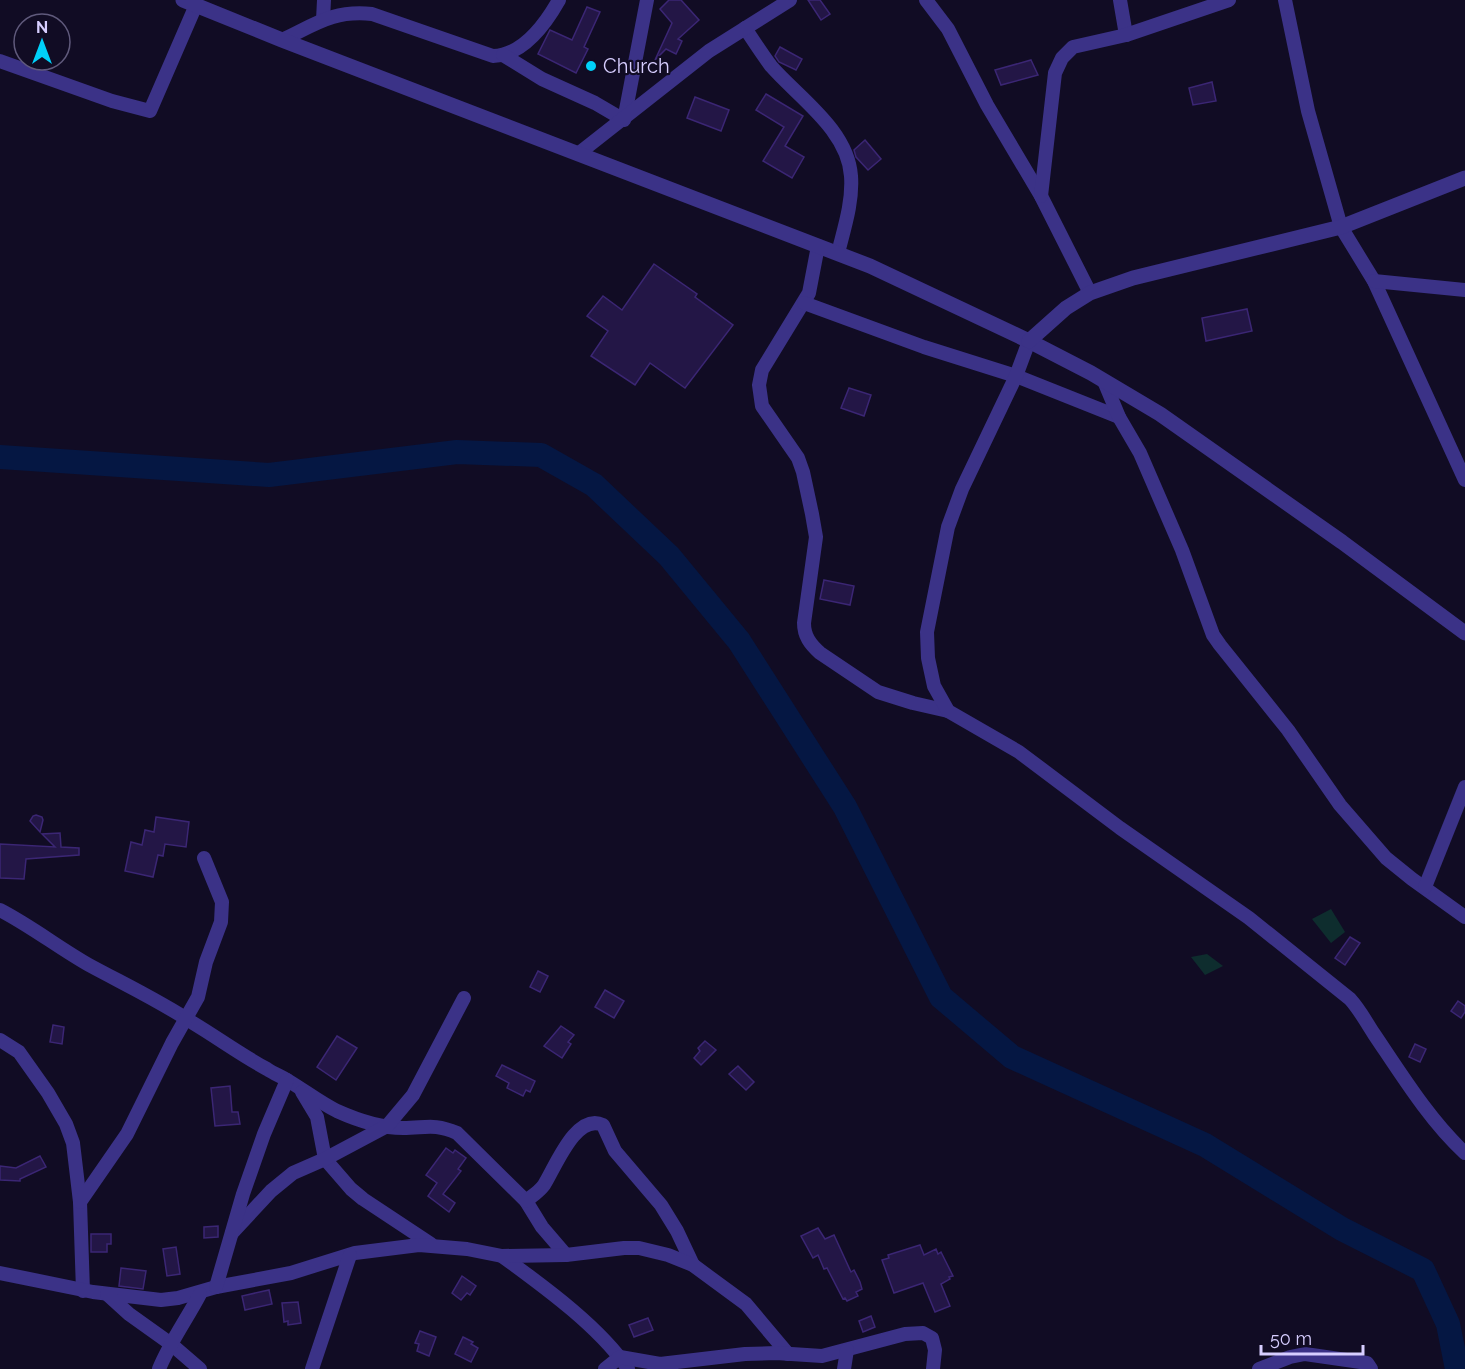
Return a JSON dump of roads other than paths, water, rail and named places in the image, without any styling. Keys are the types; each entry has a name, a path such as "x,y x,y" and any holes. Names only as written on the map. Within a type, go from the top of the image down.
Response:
{"street":[{"path":"323,20 324,0"},
{"path":"282,40 334,15 351,12 372,14 493,56 503,55 534,35 549,18 559,0"},
{"path":"624,120 647,0"},
{"path":"578,154 710,51 790,0"},
{"path":"926,0 948,29 987,105 1041,196 1090,292"},
{"path":"1119,0 1126,35"},
{"path":"1041,196 1055,74 1062,58 1073,47 1126,35 1229,0"},
{"path":"1285,0 1308,111 1341,227 1374,281 1465,480"},
{"path":"0,61 112,101 150,111 189,3 838,253 1029,341 1160,414 1342,542 1465,633"},
{"path":"745,28 771,65 834,134 845,154 851,175 849,209 838,253"},
{"path":"503,55 542,79 595,103 624,120"},
{"path":"948,711 934,686 928,658 927,632 948,527 962,489 1016,376 1029,341 1066,308 1090,292 1133,278 1341,227 1465,178"},
{"path":"819,246 809,292 762,370 759,385 762,406 798,458 803,471 816,537 804,623 804,632 812,645 820,653 878,692 948,711 1019,752 1120,828 1249,918 1350,999 1361,1011 1372,1032 1446,1136 1465,1153"},
{"path":"1374,281 1465,290"},
{"path":"804,303 924,347 1016,376 1119,417"},
{"path":"1104,381 1119,417 1140,453 1182,550 1213,635 1288,730 1340,805 1386,858 1465,917"},
{"path":"1425,888 1465,787"},
{"path":"80,1202 127,1134 172,1043 198,997 206,962 221,922 222,902 204,858"},
{"path":"0,910 88,964 186,1018 266,1069 337,1110 364,1121 387,1126 403,1128 427,1125 446,1128 457,1133 526,1201 542,1227 566,1255"},
{"path":"232,1233 271,1191 293,1173 387,1126 413,1095 464,998"},
{"path":"0,1030 48,1093 66,1124 73,1143 80,1202 83,1291"},
{"path":"0,1040 19,1052"},
{"path":"216,1287 243,1194 264,1134 287,1080"},
{"path":"301,1090 316,1117 325,1159 351,1189 363,1199 433,1245"},
{"path":"526,1201 540,1190 570,1140 589,1123 597,1122 603,1125 615,1151 627,1168 661,1205 677,1230 693,1265"},
{"path":"0,1273 83,1291 161,1300 178,1299 216,1287 291,1273 350,1255 382,1249 433,1245 502,1256 566,1255 639,1248 668,1255 693,1265 746,1304 788,1354"},
{"path":"312,1369 350,1255"},
{"path":"502,1256 578,1316 620,1357 628,1369"},
{"path":"159,1369 200,1293"},
{"path":"106,1294 200,1369"},
{"path":"605,1369 620,1357 660,1364 746,1354 822,1356 904,1334 923,1333 932,1338 935,1350 933,1369"},
{"path":"844,1369 847,1350"},
{"path":"1259,1369 1305,1354 1367,1363 1371,1369"}],"waterway":[{"path":"0,457 269,475 457,452 541,455 594,485 669,556 739,641 845,807 941,997 1012,1057 1205,1145 1342,1229 1423,1270 1448,1324 1457,1369"}],"place":[{"name":"Church","path":"591,66"}]}
